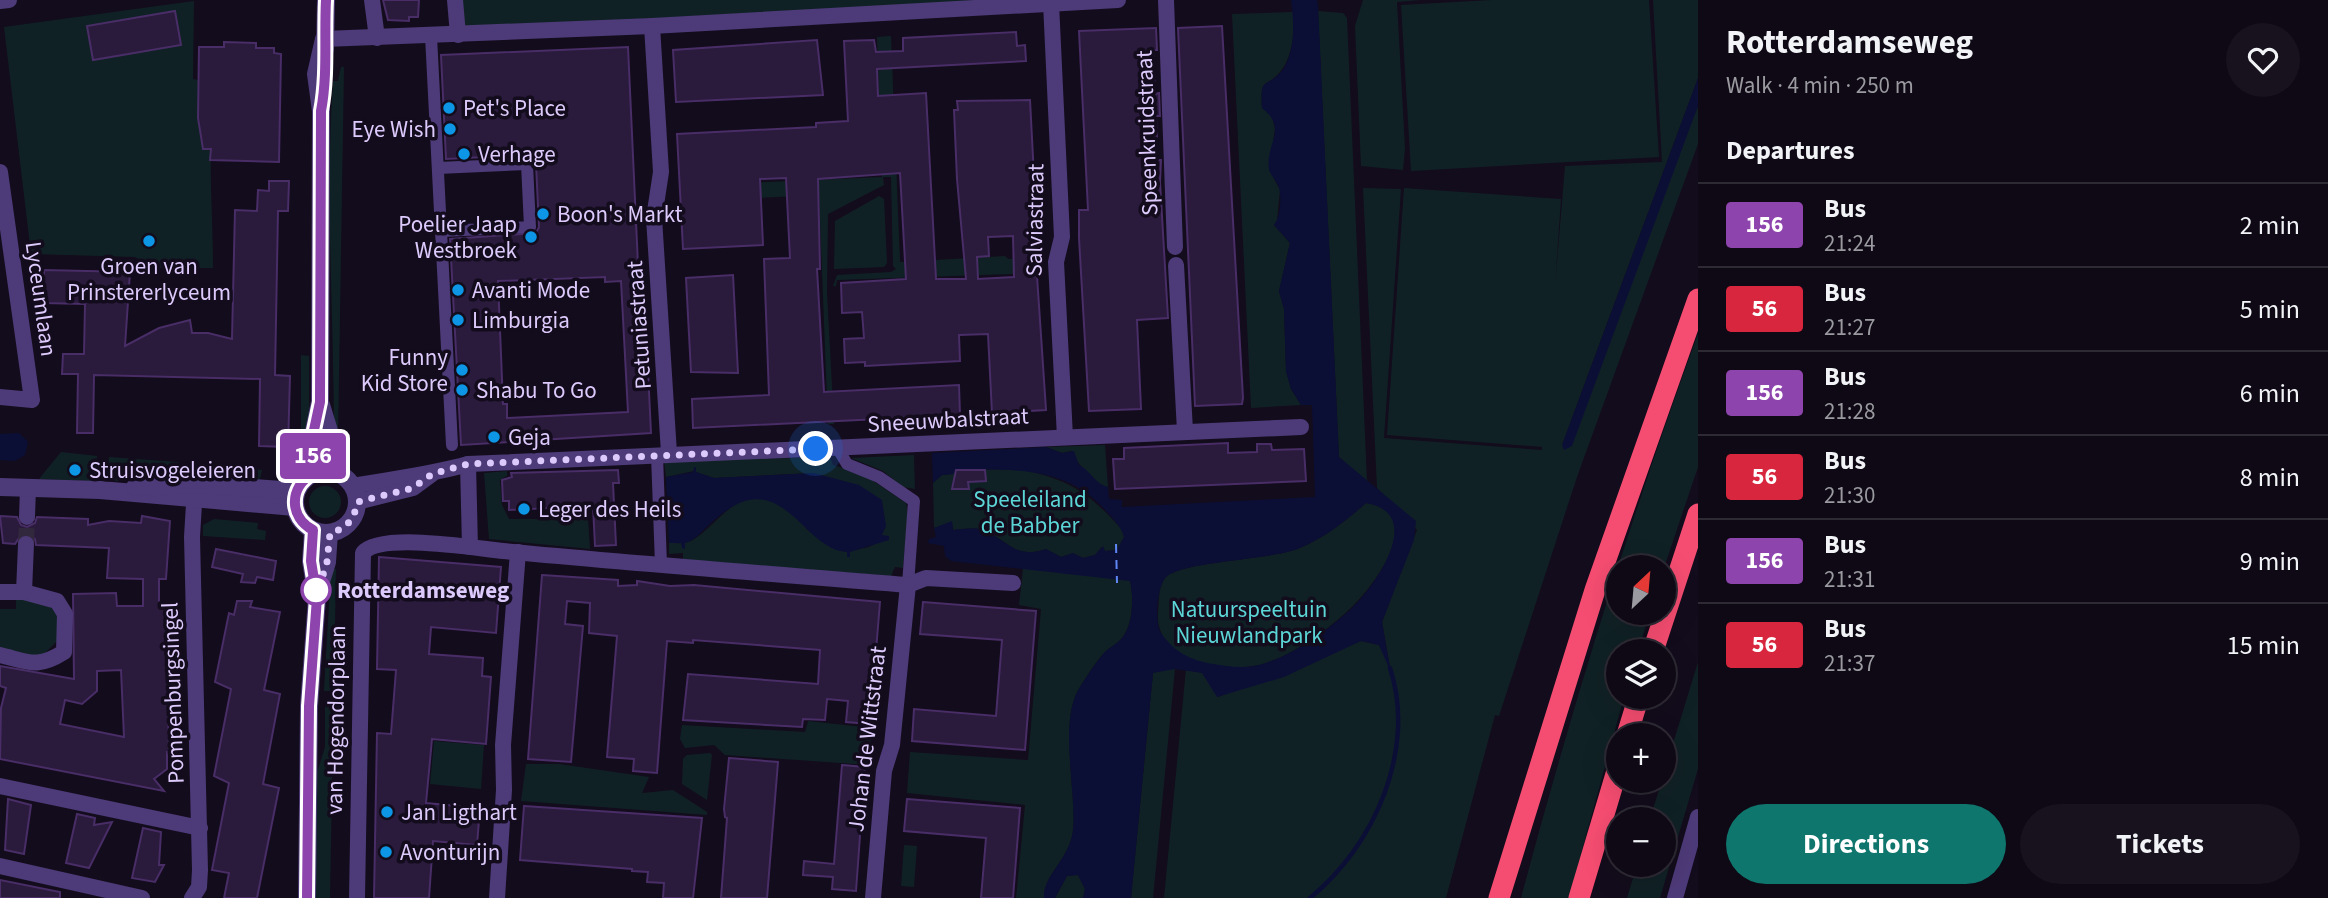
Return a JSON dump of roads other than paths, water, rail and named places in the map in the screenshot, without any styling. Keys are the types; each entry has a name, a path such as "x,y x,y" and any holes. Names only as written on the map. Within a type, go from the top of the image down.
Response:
{"highway":[{"path":"1499,898 1595,590 1698,299"},
{"path":"1657,639 1698,514"},
{"path":"1579,898 1610,793"}],"street":[{"path":"0,1 9,0"},
{"path":"295,499 312,474 314,430 320,402 321,111 328,74 324,39 326,0"},
{"path":"372,0 377,38"},
{"path":"455,0 458,35"},
{"path":"324,39 652,26 1118,0"},
{"name":"Speenkruidstraat","path":"1166,0 1175,247"},
{"name":"Salviastraat","path":"1051,3 1062,237 1056,262 1065,437"},
{"name":"Petuniastraat","path":"652,26 661,173 654,218 663,454"},
{"path":"431,36 435,174 452,445"},
{"path":"435,174 527,164 530,227 439,227"},
{"name":"Lyceumlaan","path":"0,172 32,400 0,397"},
{"path":"1176,265 1185,431"},
{"path":"320,402 329,431 331,471"},
{"name":"Sneeuwbalstraat","path":"354,494 413,488 432,474 468,464 1300,427"},
{"name":"Johan de Wittstraat","path":"838,449 847,464 879,477 914,501 892,745 884,771 873,898"},
{"path":"661,565 663,454"},
{"path":"468,464 470,548 908,585 926,578 1013,583"},
{"path":"295,499 303,523 321,532 342,529 351,520 354,494 343,476 331,471 312,474"},
{"path":"0,487 195,492 295,499"},
{"path":"27,517 28,488"},
{"name":"Pompenburgsingel","path":"191,898 199,887 200,828 192,549 195,492"},
{"name":"van Hogendorplaan","path":"307,898 309,706 317,594 327,562 321,532"},
{"name":"van Hogendorplaan","path":"357,898 363,553 369,546 387,542 470,548"},
{"path":"24,592 30,551"},
{"path":"497,898 504,790 503,745 517,552"},
{"path":"0,592 24,592 57,601 65,614 64,652 41,664 0,655"},
{"path":"0,786 200,828"},
{"name":"van Hogendorplaan","path":"298,898 306,805"},
{"path":"1675,898 1698,817"},
{"path":"0,866 142,898"}],"waterway":[{"path":"1310,898 1333,877 1353,852 1371,824 1384,794 1398,731 1397,699 1390,668"}],"tunnel":[{"path":"26,544 27,517"}],"place":[{"name":"Pet's Place","path":"449,108"},
{"name":"Eye Wish","path":"450,129"},
{"name":"Verhage","path":"464,154"},
{"name":"Boon's Markt","path":"543,214"},
{"name":"Poelier Jaap Westbroek","path":"531,237"},
{"name":"Groen van Prinstererlyceum","path":"149,241"},
{"name":"Avanti Mode","path":"458,290"},
{"name":"Limburgia","path":"458,320"},
{"name":"Funny Kid Store","path":"462,370"},
{"name":"Shabu To Go","path":"462,390"},
{"name":"Geja","path":"494,437"},
{"name":"Struisvogeleieren","path":"75,470"},
{"name":"Leger des Heils","path":"524,509"},
{"name":"Rotterdamseweg","path":"316,590"},
{"name":"Jan Ligthart","path":"387,812"},
{"name":"Avonturijn","path":"386,852"}],"park label":[{"name":"Speeleiland de Babber","path":"1030,512"},
{"name":"Natuurspeeltuin Nieuwlandpark","path":"1249,622"}]}
